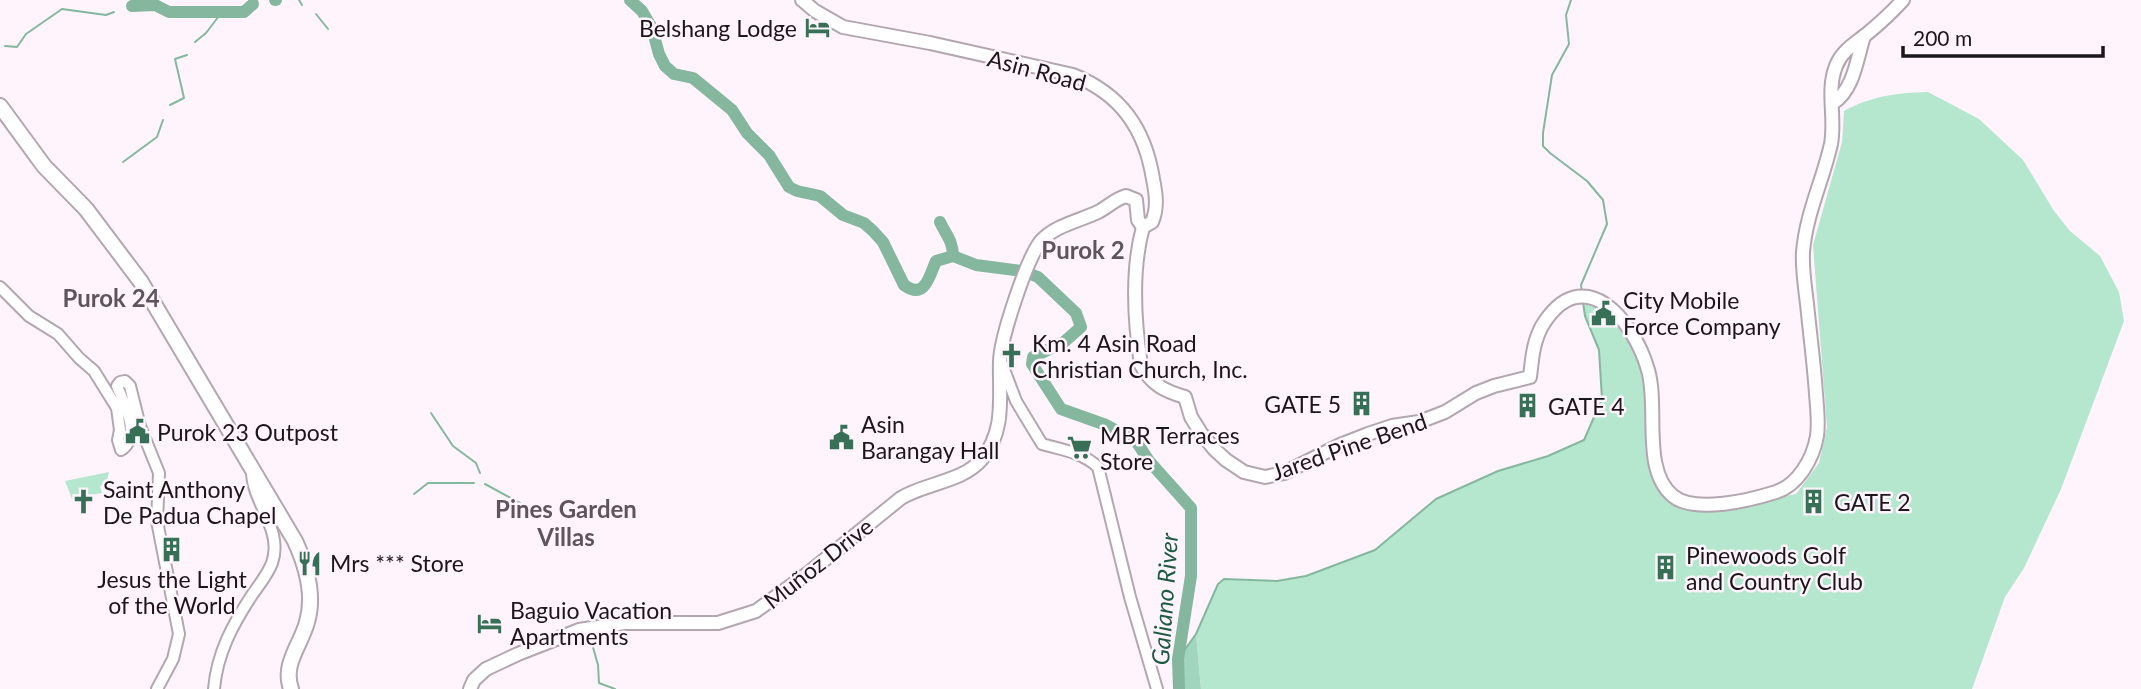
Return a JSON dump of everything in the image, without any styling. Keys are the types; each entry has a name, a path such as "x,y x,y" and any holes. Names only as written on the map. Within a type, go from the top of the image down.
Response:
{"highway":[{"path":"0,106 44,166 86,209 141,282 295,541 301,555 310,601 307,622 288,672 291,689"}],"main road":[{"name":"Asin Road","path":"802,0 843,27 930,43 1073,75 1095,84 1118,103 1138,128 1147,150 1157,203 1152,222 1143,227"},
{"path":"1864,36 1852,77 1839,100 1833,103 1832,83 1837,62 1846,50 1903,0"},
{"name":"Jared Pine Bend","path":"1143,227 1138,246 1135,285 1141,365 1146,375 1162,389 1185,397 1191,417 1201,433 1226,460 1244,472 1265,477 1284,473 1368,434 1392,426 1419,422 1445,412 1476,393 1530,377 1538,333 1550,313 1560,303 1573,297 1589,297 1609,306 1621,317 1642,349 1653,388 1654,460 1672,496 1680,501 1706,506 1758,498 1788,488 1802,472 1813,452 1817,436 1815,379 1803,253 1809,219 1830,147 1833,103"},
{"path":"999,359 1002,340 1032,257 1038,245 1052,232 1097,212 1121,197 1136,200 1138,220 1143,227"},
{"name":"Muñoz Drive","path":"470,689 474,680 486,669 579,630 624,623 718,623 764,607 911,491 969,470 978,464 991,446 999,426 999,359"}],"street":[{"path":"0,287 29,316 58,334 94,371 117,408 118,446 121,450 128,440 129,421 117,386 125,381 130,386 140,426 159,473 157,521 178,634 173,659 157,689"},
{"path":"999,359 1016,401 1042,444 1088,458 1098,467 1103,477 1130,597 1157,689"},
{"path":"214,689 229,632 269,569 274,553 273,531 255,493 252,470"}],"green space":[{"path":"1928,92 1979,119 2023,160 2054,211 2070,231 2100,256 2119,292 2124,321 2061,489 2024,568 2005,597 1972,689 1201,689 1196,634 1218,584 1224,579 1277,581 1306,576 1375,550 1436,499 1498,471 1548,456 1584,440 1602,399 1599,350 1583,305 1606,311 1616,320 1639,359 1670,500 1772,498 1796,494 1819,463 1827,427 1813,245 1842,142 1844,111 1884,96"},
{"path":"109,472 106,484 100,486 102,493 72,499 65,481"},
{"path":"1196,634 1201,689 1179,689 1178,659"}],"waterway":[{"path":"299,0 302,5"},
{"name":"Galiano River","path":"630,0 642,11 652,28 665,66 674,74 693,78 732,110 747,133 769,155 789,187 820,196 843,215 864,223 873,231 883,242 904,285 911,289 922,288 936,261 953,256 976,265 1022,271 1038,277 1076,313 1081,327 1064,342 1033,357 1032,364 1061,409 1106,425 1136,441 1149,461 1191,508 1191,576 1178,659 1179,689"},
{"path":"1571,0 1566,15 1569,44 1552,75 1543,146 1587,181 1603,200 1607,224 1581,285 1582,293"},
{"name":"Galiano River","path":"132,6 155,5 169,12 244,12 253,4"},
{"path":"5,46 17,47 26,34 62,9 106,15 114,12"},
{"path":"195,42 206,33 222,12"},
{"path":"316,14 328,29"},
{"path":"170,105 184,98 175,59 187,55"},
{"path":"123,162 157,137 163,120"},
{"path":"940,222 950,242 953,256"},
{"path":"1178,659 1196,634 1218,584 1224,579 1277,581 1306,576 1375,550 1436,499 1498,471 1548,456 1584,440 1602,399 1599,350 1585,316 1583,302"},
{"path":"431,413 453,446 476,463 480,473"},
{"path":"414,494 428,483 474,483"},
{"path":"485,484 520,503"},
{"path":"591,640 598,665 599,683 615,689"}],"place":[{"name":"Belshang Lodge","path":"817,28"},
{"name":"City Mobile Force Company","path":"1603,313"},
{"name":"Km. 4 Asin Road Christian Church, Inc.","path":"1012,356"},
{"name":"GATE 5","path":"1361,404"},
{"name":"GATE 4","path":"1528,406"},
{"name":"Purok 23 Outpost","path":"137,432"},
{"name":"Asin Barangay Hall","path":"841,437"},
{"name":"MBR Terraces Store","path":"1080,448"},
{"name":"Saint Anthony De Padua Chapel","path":"83,502"},
{"name":"GATE 2","path":"1814,502"},
{"name":"Jesus the Light of the World","path":"172,549"},
{"name":"Mrs *** Store","path":"310,563"},
{"name":"Pinewoods Golf and Country Club","path":"1666,568"},
{"name":"Baguio Vacation Apartments","path":"490,623"}],"district":[{"name":"Purok 2","path":"1083,249"},
{"name":"Purok 24","path":"111,297"},
{"name":"Pines Garden Villas","path":"566,522"}]}
